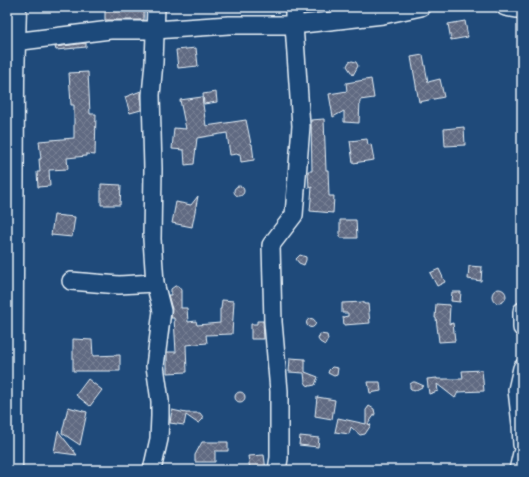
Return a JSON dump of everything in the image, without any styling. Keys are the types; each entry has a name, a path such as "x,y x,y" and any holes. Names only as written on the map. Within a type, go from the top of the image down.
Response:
{"highway":[{"path":"11,470 10,78 14,42 15,7"}],"street":[{"path":"152,470 159,439 160,401 155,366 162,311 156,283 152,239 153,169 151,95 156,7"},
{"path":"277,470 279,458 279,391 273,322 271,245 294,215 301,126 294,7"},
{"path":"14,42 110,30 155,30 229,25 294,25 383,15 421,7"},
{"path":"505,7 522,10"},
{"path":"71,281 120,285 156,283"},
{"path":"522,311 522,328"},
{"path":"522,368 517,390 522,445"},
{"path":"518,470 522,453"}],"building":[{"path":"105,7 144,7 144,20 105,20"},
{"path":"465,21 468,37 451,40 448,24"},
{"path":"86,43 86,47 56,50 55,47"},
{"path":"196,48 198,66 178,68 176,50"},
{"path":"423,55 428,82 440,79 444,97 419,102 411,57"},
{"path":"349,62 356,62 358,66 353,75 347,66"},
{"path":"88,72 90,114 96,114 95,155 86,154 86,156 67,158 68,169 49,170 50,186 38,187 37,172 40,172 39,159 41,159 39,141 74,138 74,105 71,105 69,73"},
{"path":"371,79 374,98 360,100 359,123 344,122 344,111 333,117 329,94 347,91 346,83"},
{"path":"141,91 141,110 130,113 125,97"},
{"path":"216,92 217,102 204,104 203,94"},
{"path":"202,97 206,126 246,120 254,160 241,162 240,154 230,155 227,133 197,138 194,164 185,165 184,150 172,149 174,128 186,129 180,100"},
{"path":"324,119 326,170 328,170 329,196 334,196 333,213 310,211 312,187 309,188 308,171 312,171 311,120"},
{"path":"464,127 465,145 445,146 444,129"},
{"path":"367,139 368,145 371,144 374,160 353,163 350,141"},
{"path":"101,184 121,185 120,205 101,205"},
{"path":"239,186 244,191 239,196 234,191"},
{"path":"198,196 192,227 172,223 176,202 191,205"},
{"path":"54,215 75,217 72,237 51,235"},
{"path":"340,220 356,220 357,238 340,238"},
{"path":"300,255 306,257 304,265 299,263 296,259"},
{"path":"469,266 482,267 481,281 468,279"},
{"path":"439,269 445,282 437,286 430,273"},
{"path":"178,286 181,290 181,308 187,308 188,322 196,321 197,325 220,323 220,309 222,300 234,301 232,334 206,335 207,343 186,345 187,372 167,373 167,352 176,352 174,318 171,318 172,309 168,295 171,295 171,289"},
{"path":"499,289 504,291 506,296 504,301 499,303 494,301 492,296 494,291"},
{"path":"452,292 461,292 460,302 451,301"},
{"path":"364,302 364,304 368,304 370,323 344,325 343,317 348,316 348,313 342,313 342,303"},
{"path":"436,304 450,305 449,324 453,323 455,341 439,342 435,318"},
{"path":"311,318 316,323 311,328 306,323"},
{"path":"257,321 263,321 264,339 251,339 251,324 257,324"},
{"path":"320,334 327,335 328,339 325,345 318,339"},
{"path":"73,339 92,340 93,356 120,355 120,371 73,371"},
{"path":"290,358 305,359 305,372 318,377 315,385 307,385 305,382 304,373 289,372"},
{"path":"332,367 338,368 337,375 334,376 328,373"},
{"path":"482,370 484,391 458,392 455,398 437,384 438,391 429,394 427,379 463,379 462,371"},
{"path":"88,379 102,390 90,406 76,395"},
{"path":"368,382 380,382 381,391 370,393"},
{"path":"413,382 424,386 414,391 410,388 410,384"},
{"path":"240,392 245,397 240,402 235,397"},
{"path":"317,397 335,400 332,419 315,416"},
{"path":"369,406 374,409 375,414 368,424 371,425 365,434 360,435 351,427 349,434 335,432 338,418 366,424 366,410"},
{"path":"68,407 87,412 80,445 62,433"},
{"path":"172,410 186,413 200,413 203,419 199,423 186,415 184,425 170,423"},
{"path":"58,431 77,455 54,452"},
{"path":"300,436 319,438 318,447 299,445"},
{"path":"202,442 228,442 228,451 215,451 215,462 195,462 195,455"},
{"path":"264,455 266,470 250,470 248,456"}]}
